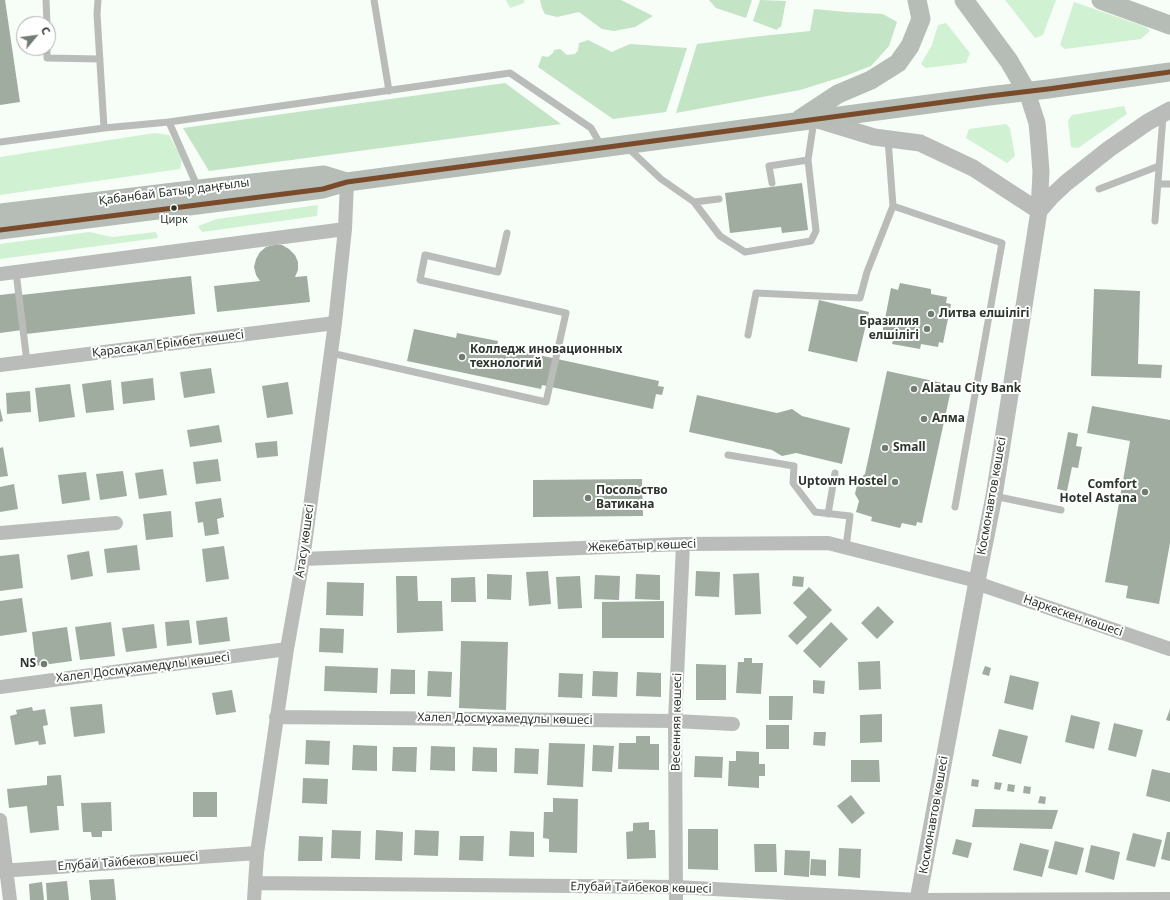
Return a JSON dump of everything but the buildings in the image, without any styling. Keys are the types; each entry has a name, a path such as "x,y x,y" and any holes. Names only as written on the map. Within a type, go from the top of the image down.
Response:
{"main road":[{"path":"806,120 838,94 871,80 898,63 910,46 921,19 917,0"},
{"path":"964,0 1009,61 1027,92"},
{"path":"1101,0 1170,25"},
{"name":"Қабанбай Батыр даңғылы","path":"0,230 323,190 347,182 1170,72"},
{"name":"Қабанбай Батыр даңғылы","path":"0,213 199,188 324,175 347,182"}],"street":[{"name":"Космонавтов көшесі","path":"918,900 994,496 1039,212 1041,172 1037,123 1027,92"},
{"path":"806,120 874,137 920,143 973,168 1039,212 1066,182 1109,149 1148,122 1166,112"},
{"name":"Атасу көшесі","path":"254,900 257,853 276,717 303,559 335,323 345,229 347,182"},
{"path":"0,274 345,229"},
{"name":"Қарасақал Ерімбет көшесі","path":"0,365 335,323"},
{"path":"0,533 116,523"},
{"name":"Жекебатыр көшесі","path":"303,559 683,544 828,543 977,581"},
{"name":"Весенняя көшесі","path":"676,894 676,722 683,544"},
{"name":"Наркескен көшесі","path":"977,581 985,586 1170,649"},
{"name":"Халел Досмұхамедұлы көшесі","path":"0,687 287,649"},
{"name":"Халел Досмұхамедұлы көшесі","path":"276,717 733,724"},
{"path":"0,820 3,870 10,900"},
{"name":"Елубай Тайбеков көшесі","path":"3,870 257,853"},
{"name":"Елубай Тайбеков көшесі","path":"255,883 918,900 1170,899"}],"lane":[{"path":"46,0 47,16"},
{"path":"98,0 97,14 104,128"},
{"path":"374,0 389,91"},
{"path":"47,56 47,58 100,59"},
{"path":"0,142 104,128 169,122 510,73 590,128 602,147"},
{"path":"1155,221 1159,166 1166,112"},
{"path":"624,144 661,179 694,202 720,236 746,252 811,241 816,231 808,160 806,120"},
{"path":"169,122 199,188"},
{"path":"748,335 756,293 860,298 867,272 893,206 888,139"},
{"path":"772,183 769,166 808,160"},
{"path":"1099,189 1159,166"},
{"path":"1158,184 1170,184"},
{"path":"694,202 719,200"},
{"path":"893,206 1002,243 955,507"},
{"path":"331,353 546,402 566,313 420,280 426,255 498,272 507,233"},
{"path":"16,272 27,362"},
{"path":"728,455 794,466 793,483 816,512 850,516 846,548"},
{"path":"828,514 835,472"},
{"path":"994,496 1061,510"}],"green space":[{"path":"506,0 524,0 524,3 510,8"},
{"path":"540,0 621,0 653,16 635,27 614,31 602,29 579,12 557,17 545,14"},
{"path":"709,0 752,0 746,18 716,8"},
{"path":"760,0 786,1 781,27 777,30 753,21"},
{"path":"1005,0 1056,0 1043,35 1035,38"},
{"path":"1074,2 1146,27 1150,31 1141,39 1065,49 1060,45"},
{"path":"814,9 883,14 897,22 889,46 871,66 800,90 676,113 697,44 810,31"},
{"path":"946,23 970,53 966,63 926,68 921,64 932,45 938,25"},
{"path":"588,40 612,52 630,44 687,48 666,112 613,119 538,67 542,56 548,57 554,50 560,49 567,55 575,54 578,50 579,43"},
{"path":"505,83 561,124 209,171 183,128"},
{"path":"1124,106 1127,114 1078,148 1071,147 1068,121 1072,115"},
{"path":"1006,124 1010,128 1015,156 1007,163 966,138 969,129"},
{"path":"155,133 169,135 182,159 180,169 0,195 0,157"},
{"path":"318,205 317,216 202,232 198,226 217,219"},
{"path":"89,232 112,237 156,232 158,238 0,259 0,244"}],"transit line":[{"path":"0,230 323,189 347,182 1170,72"}],"place":[{"name":"Цирк","path":"174,208"},
{"name":"Литва елшілігі","path":"931,314"},
{"name":"Бразилия елшілігі","path":"927,329"},
{"name":"Колледж иновационных технологий","path":"462,357"},
{"name":"Alatau City Bank","path":"914,389"},
{"name":"Алма","path":"924,419"},
{"name":"Small","path":"885,448"},
{"name":"Uptown Hostel","path":"895,482"},
{"name":"Comfort Hotel Astana","path":"1145,492"},
{"name":"Посольство Ватикана","path":"588,498"},
{"name":"NS","path":"44,664"}]}
